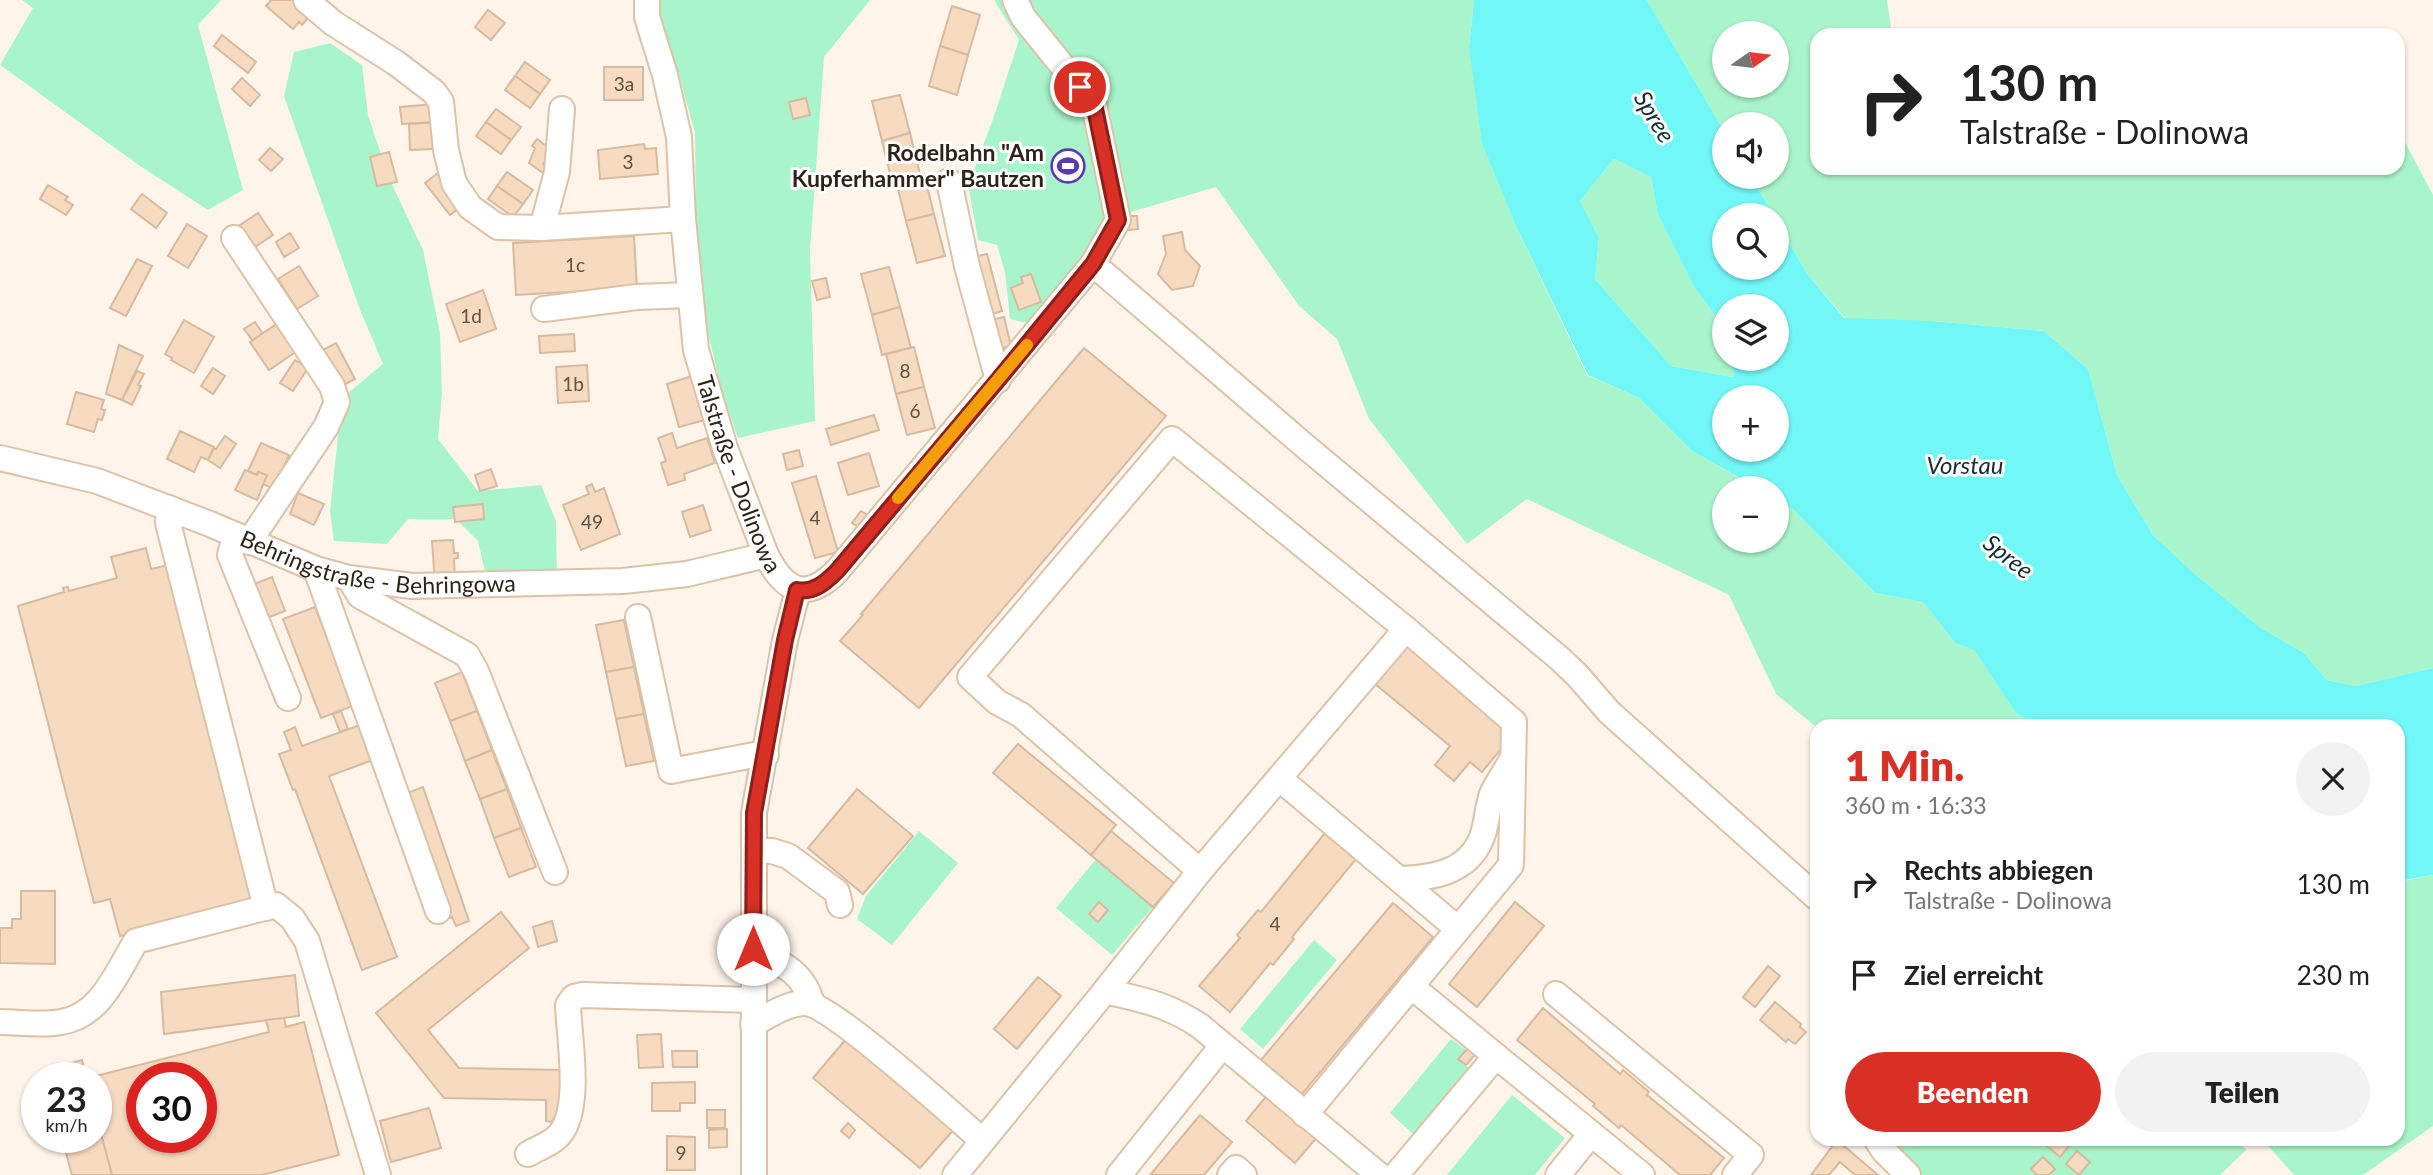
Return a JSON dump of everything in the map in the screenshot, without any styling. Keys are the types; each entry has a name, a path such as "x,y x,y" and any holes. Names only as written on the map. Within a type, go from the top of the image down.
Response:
{"street":[{"path":"306,0 333,23 396,63 434,92 441,102 446,150 454,183 470,207 498,227 527,229 683,219"},
{"name":"Talstraße - Dolinowa","path":"646,0 647,17 665,75 679,137 690,295 700,362 725,448 766,555 782,580 797,590 806,592 825,583 837,571 998,380 1093,264 1118,220 1094,104 1023,17 1015,0"},
{"path":"542,228 556,172 562,109"},
{"path":"949,181 967,267 998,380"},
{"path":"234,238 332,386 337,402 326,427 230,555 288,698"},
{"path":"1093,264 1306,447 1559,658 1609,712 1810,892"},
{"path":"544,309 637,297 690,295"},
{"path":"1200,871 1021,715 997,702 970,677 1172,439 1406,629 1514,722 1511,865 1305,1115"},
{"name":"Behringstraße - Behringowa","path":"0,458 97,481 316,569 349,579 412,586 624,581 687,574 766,555"},
{"path":"169,508 168,523 265,908"},
{"path":"316,569 438,911"},
{"path":"349,579 360,596 467,655 481,683 555,872"},
{"path":"754,1175 754,813 783,651 797,590"},
{"path":"638,617 671,771 766,755"},
{"path":"955,1175 1200,871 1406,629"},
{"path":"1399,879 1433,877 1466,861 1482,837 1492,793 1513,757"},
{"path":"1280,779 1458,929"},
{"path":"754,851 772,850 788,856 837,892 841,905"},
{"path":"0,1022 59,1023 81,1017 103,998 136,941 276,905 292,918 307,941 378,1175"},
{"path":"753,949 782,964 803,980 813,1004"},
{"path":"1411,986 1642,1175"},
{"path":"1105,992 1161,1004 1200,1026 1379,1175"},
{"path":"1556,994 1751,1155 1735,1175"},
{"path":"528,1154 560,1134 569,1116 573,1076 568,1004 574,997 583,995 753,1012 778,1011 802,1003 813,1004 852,1031 982,1140"},
{"path":"1119,1175 1222,1046"},
{"path":"1396,1175 1496,1056"},
{"path":"1558,1175 1591,1134"},
{"path":"1881,1146 1908,1175"},
{"path":"1230,1175 1236,1168 1244,1175"}],"green space":[{"path":"22,0 221,0 198,25 243,190 208,210 140,166 0,65 33,8"},
{"path":"657,0 870,0 824,57 810,251 815,421 738,438 723,396 706,325 696,217 695,133 677,68 656,15"},
{"path":"994,0 1008,0 1082,104 1111,212 1064,291 1027,323 1010,319 1005,272 997,245 978,240 968,185 1019,40"},
{"path":"1024,0 1474,0 1469,47 1517,228 1587,375 1639,398 1692,451 1736,476 1712,476 1712,553 1789,553 1789,507 1875,593 1923,602 1954,642 1974,650 2015,712 2026,719 1810,719 1810,722 1776,694 1729,595 1527,499 1467,544 1369,419 1337,339 1299,306 1216,187 1124,214 1100,101"},
{"path":"1647,0 1887,0 1891,28 1810,28 1810,175 2405,175 2405,142 2433,195 2433,668 2356,686 2327,680 2304,653 2261,628 2195,574 2153,535 2117,475 2088,369 2044,331 1933,321 2040,500 1844,317 1808,275 1789,242 1789,203 1767,203 1758,189 1789,189 1789,112 1713,112"},
{"path":"330,43 362,65 368,115 389,178 423,250 440,333 442,393 438,439 478,491 541,485 556,521 557,583 488,585 478,541 456,519 408,519 387,544 334,541 330,511 342,398 383,364 360,310 284,96 294,52"},
{"path":"1614,159 1651,177 1658,215 1694,287 1712,311 1712,371 1734,371 1733,377 1671,366 1595,279 1599,238 1580,201"},
{"path":"919,831 958,863 892,945 857,919 866,896"},
{"path":"1096,859 1153,907 1112,955 1056,908"},
{"path":"2433,875 2433,1126 2405,1146 2405,881"},
{"path":"1314,940 1337,960 1263,1049 1240,1029"},
{"path":"1451,1039 1466,1050 1459,1059 1470,1069 1415,1136 1390,1113"},
{"path":"1512,1095 1565,1138 1535,1175 1447,1175"},
{"path":"1889,1146 2242,1146 2246,1150 2220,1175 1908,1175 1884,1151"},
{"path":"2268,1146 2404,1146 2363,1175 2294,1175"}],"water":[{"name":"Vorstau","path":"1474,0 1647,0 1713,112 1712,189 1758,189 1767,203 1712,203 1712,280 1789,280 1789,242 1808,275 1844,318 1932,321 2044,331 2088,369 2117,475 2153,535 2195,574 2261,628 2304,653 2327,680 2356,686 2433,668 2433,875 2405,880 2405,719 2026,719 2015,712 1974,650 1955,643 1923,602 1875,593 1789,507 1789,476 1737,476 1692,451 1639,398 1588,375 1517,228 1482,143 1469,47","holes":["1614,159 1651,177 1658,215 1694,287 1712,311 1712,294 1789,294 1789,371 1734,371 1733,377 1671,366 1595,279 1599,238 1580,201"]}],"building":[{"path":"271,0 294,0 313,12 302,25 299,22 293,29 266,6"},
{"path":"952,6 980,15 968,55 940,46"},
{"path":"488,10 505,23 491,40 475,27"},
{"path":"222,35 256,62 248,73 214,46"},
{"path":"940,46 968,55 957,95 929,86"},
{"path":"525,62 550,80 540,94 515,76"},
{"path":"604,67 643,67 643,100 604,100"},
{"path":"515,76 540,94 530,108 505,90"},
{"path":"242,78 260,95 250,106 232,89"},
{"path":"900,95 910,133 882,141 872,101"},
{"path":"806,98 810,115 793,119 789,102"},
{"path":"434,104 435,122 402,124 400,107"},
{"path":"496,109 521,127 511,140 486,122"},
{"path":"439,122 435,149 410,150 409,124"},
{"path":"486,122 511,140 501,154 476,136"},
{"path":"910,133 920,174 892,182 882,141"},
{"path":"537,139 549,148 545,155 548,157 543,164 547,166 543,173 529,163 535,148 532,146"},
{"path":"644,144 645,149 656,148 658,174 600,179 598,150"},
{"path":"270,148 283,159 271,171 259,160"},
{"path":"389,152 397,182 377,186 370,157"},
{"path":"507,172 533,190 523,204 497,186"},
{"path":"438,173 463,205 450,215 425,183"},
{"path":"924,174 934,214 906,221 896,181"},
{"path":"48,185 68,197 65,200 73,205 66,215 40,199"},
{"path":"497,186 523,204 513,217 488,199"},
{"path":"142,194 167,213 156,228 131,209"},
{"path":"258,213 273,235 255,247 240,225"},
{"path":"934,214 945,256 917,263 906,221"},
{"path":"1128,216 1137,216 1138,229 1129,230"},
{"path":"187,224 207,236 188,268 168,256"},
{"path":"1182,232 1185,250 1200,266 1193,286 1172,290 1158,274 1166,254 1163,236"},
{"path":"290,233 299,248 284,257 276,242"},
{"path":"634,236 637,288 516,295 513,243"},
{"path":"987,254 1002,311 989,315 974,257"},
{"path":"137,259 152,266 126,316 110,308"},
{"path":"299,266 318,296 297,309 278,279"},
{"path":"889,267 900,307 872,315 861,274"},
{"path":"1031,274 1041,302 1019,310 1011,288 1023,283 1021,277"},
{"path":"826,278 830,297 817,300 812,281"},
{"path":"483,290 496,329 460,342 446,304"},
{"path":"900,307 911,348 882,355 872,315"},
{"path":"1004,317 1011,346 997,349 990,320"},
{"path":"184,320 214,337 194,373 165,354"},
{"path":"255,322 263,334 253,341 244,329"},
{"path":"278,323 297,351 269,370 250,342"},
{"path":"574,334 575,351 540,353 539,336"},
{"path":"336,343 355,379 340,387 321,351"},
{"path":"119,345 143,356 122,400 106,394"},
{"path":"914,347 924,387 896,394 886,354"},
{"path":"1084,348 1166,416 919,708 840,641"},
{"path":"295,360 308,368 293,391 280,383"},
{"path":"587,365 589,401 558,403 556,367"},
{"path":"213,368 225,376 213,394 201,386"},
{"path":"137,371 144,374 132,405 122,400"},
{"path":"692,376 705,420 679,427 667,384"},
{"path":"924,387 935,428 907,435 896,394"},
{"path":"76,392 104,400 102,420 98,419 94,432 67,424"},
{"path":"874,415 879,430 831,445 826,429"},
{"path":"180,431 214,447 208,460 201,457 194,472 167,459"},
{"path":"672,433 677,448 707,438 715,463 684,474 685,480 668,485 661,463 666,461 658,438"},
{"path":"225,436 236,444 220,468 208,460"},
{"path":"261,443 289,455 274,489 263,484 267,475 248,471"},
{"path":"799,450 803,466 787,470 783,454"},
{"path":"869,453 879,486 848,495 838,463"},
{"path":"491,469 497,486 480,491 475,475"},
{"path":"245,470 257,475 258,472 267,475 257,500 235,490"},
{"path":"816,476 838,552 815,558 792,483"},
{"path":"592,484 595,492 604,488 620,534 581,550 563,505 589,494 586,487"},
{"path":"298,493 324,504 314,525 290,514"},
{"path":"483,504 484,519 455,522 453,507"},
{"path":"703,505 711,530 690,537 682,512"},
{"path":"861,511 868,515 860,528 852,523"},
{"path":"453,540 454,553 458,553 458,558 454,559 455,583 435,584 432,541"},
{"path":"146,548 151,569 168,565 255,901 120,936 110,899 94,903 18,606 64,592 63,588 68,587 69,591 117,578 111,557"},
{"path":"272,577 285,611 267,618 254,584"},
{"path":"315,607 353,706 321,718 283,619"},
{"path":"624,620 634,667 606,672 596,625"},
{"path":"1407,642 1509,732 1506,743 1482,772 1470,762 1454,781 1435,765 1450,746 1374,683"},
{"path":"634,667 644,714 616,719 606,672"},
{"path":"462,672 477,711 450,721 435,683"},
{"path":"341,711 348,729 340,732 333,714"},
{"path":"477,711 492,750 465,761 450,721"},
{"path":"644,714 654,761 626,766 616,719"},
{"path":"360,725 373,760 329,776 397,957 362,970 295,789 293,790 279,754 291,750 284,732 295,727 302,746"},
{"path":"1018,744 1116,825 1091,855 993,773"},
{"path":"492,750 507,789 480,799 465,761"},
{"path":"423,787 469,921 456,926 452,917 450,918 407,793"},
{"path":"507,789 521,828 494,838 480,799"},
{"path":"857,789 913,836 863,894 808,848"},
{"path":"521,828 536,867 509,877 494,838"},
{"path":"1111,831 1174,883 1153,907 1091,855"},
{"path":"1325,833 1356,859 1292,937 1294,939 1273,965 1270,963 1230,1012 1199,986 1240,938 1237,935 1258,910 1261,912"},
{"path":"21,891 55,891 55,964 0,963 0,928 12,928 12,919 21,919"},
{"path":"1099,902 1108,910 1098,922 1089,914"},
{"path":"1515,902 1544,926 1477,1007 1449,984"},
{"path":"1393,903 1433,937 1302,1094 1261,1060"},
{"path":"501,912 529,948 428,1030 459,1068 564,1070 559,1112 551,1122 546,1121 546,1100 444,1098 376,1013"},
{"path":"552,921 557,941 538,947 533,927"},
{"path":"1768,966 1780,976 1755,1007 1743,997"},
{"path":"295,975 299,1016 164,1034 161,992"},
{"path":"1038,977 1061,996 1017,1049 994,1029"},
{"path":"1775,1002 1801,1024 1800,1027 1806,1032 1795,1044 1788,1039 1786,1042 1760,1020"},
{"path":"1543,1008 1620,1074 1623,1070 1649,1092 1647,1095 1724,1158 1710,1175 1680,1175 1621,1125 1619,1128 1593,1106 1595,1104 1517,1040"},
{"path":"284,1018 286,1027 304,1022 339,1155 262,1175 112,1175 106,1153 112,1153 112,1072 126,1068 126,1153 217,1153 217,1062 151,1062 269,1032 266,1020"},
{"path":"661,1034 663,1067 639,1068 637,1035"},
{"path":"847,1038 955,1128 920,1168 813,1078"},
{"path":"1471,1045 1478,1051 1466,1065 1458,1059"},
{"path":"672,1051 697,1051 697,1067 673,1067"},
{"path":"695,1082 695,1103 680,1103 680,1111 652,1111 652,1083"},
{"path":"1268,1094 1318,1136 1295,1163 1246,1121"},
{"path":"429,1108 441,1148 391,1162 380,1121"},
{"path":"707,1110 725,1110 725,1128 707,1128"},
{"path":"1200,1115 1232,1142 1204,1175 1150,1175"},
{"path":"848,1123 855,1130 849,1138 841,1131"},
{"path":"727,1129 727,1147 709,1148 709,1130"},
{"path":"667,1136 695,1137 695,1170 667,1170"},
{"path":"1833,1146 1844,1146 1878,1175 1855,1175 1840,1162 1829,1175 1811,1175"},
{"path":"2047,1146 2069,1146 2060,1157"},
{"path":"2077,1151 2090,1162 2079,1175 2066,1164"},
{"path":"66,1153 106,1153 112,1175 72,1175"},
{"path":"2043,1157 2055,1169 2049,1175 2037,1175 2031,1169"}],"slow traffic":[{"path":"898,498 1027,345"}],"place":[{"name":"Rodelbahn \"Am Kupferhammer\" Bautzen","path":"1068,166"}],"route":[{"path":"753,949 754,813 785,640 797,590 806,592 815,589 837,571 998,380 1093,264 1104,246 1118,220 1094,104 1080,87"}],"water label":[{"name":"Spree","path":"1654,117"},
{"name":"Spree","path":"2008,557"}]}
